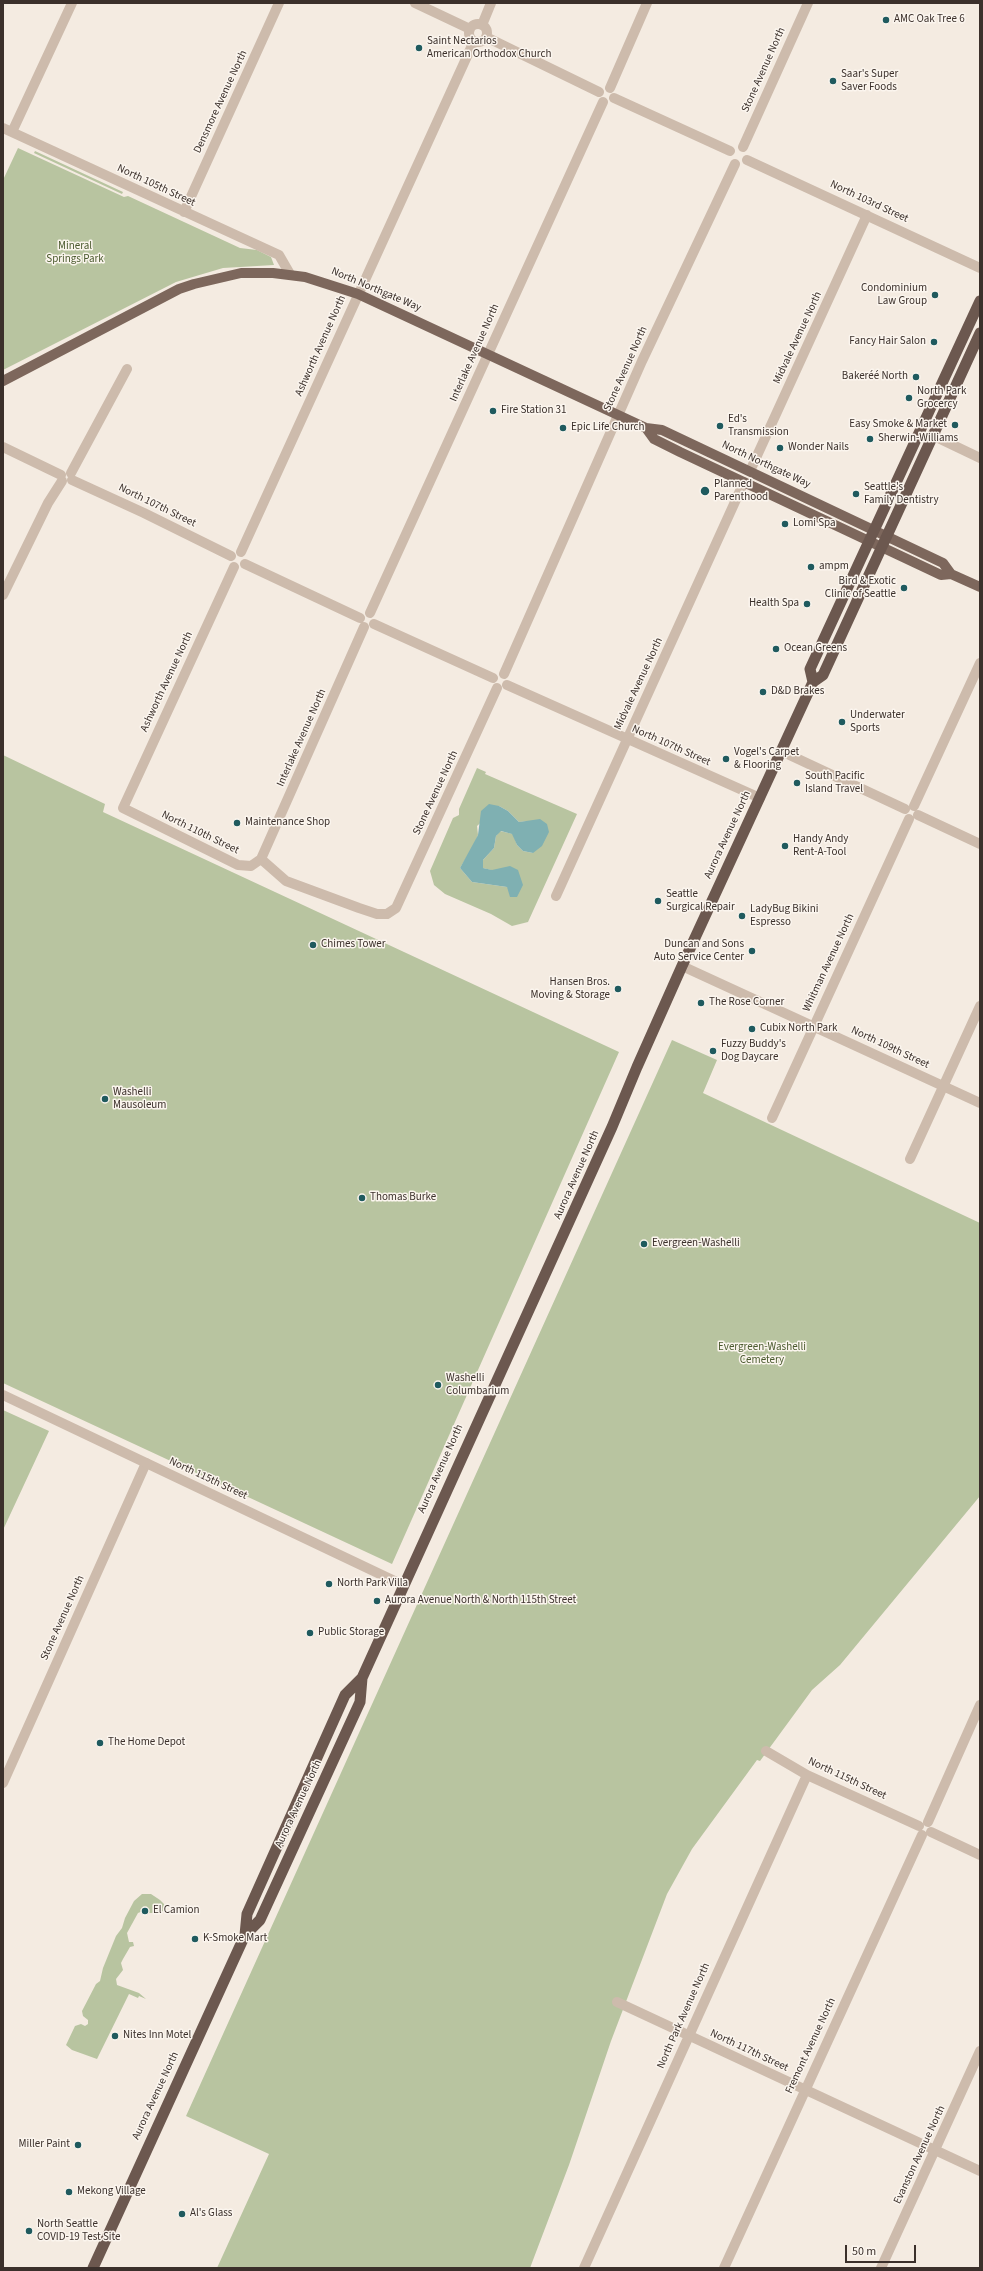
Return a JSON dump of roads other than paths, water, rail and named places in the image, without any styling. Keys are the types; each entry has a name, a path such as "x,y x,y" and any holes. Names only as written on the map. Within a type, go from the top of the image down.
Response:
{"highway":[{"name":"Aurora Avenue North","path":"813,682 810,669 980,302"},
{"name":"Aurora Avenue North","path":"245,1935 260,1920 360,1702 362,1678 612,1127 636,1067 813,682 823,675 980,333"},
{"name":"Aurora Avenue North","path":"93,2268 245,1935 248,1914 345,1696 362,1678"}],"main road":[{"name":"North Northgate Way","path":"3,381 184,288 210,279 241,274 290,274 322,280 358,294 646,428 662,430 874,530"},
{"name":"North Northgate Way","path":"646,428 654,438 868,541"},
{"path":"874,530 943,563 951,574 980,587"},
{"path":"868,541 941,575 951,574"}],"street":[{"path":"7,130 72,3"},
{"name":"Densmore Avenue North","path":"184,212 279,3"},
{"path":"415,3 470,29"},
{"path":"482,25 491,3"},
{"path":"610,88 647,3"},
{"name":"Stone Avenue North","path":"743,147 808,3"},
{"path":"475,24 482,25 487,31 486,37 481,41 474,41 470,36 470,29 475,24"},
{"path":"486,37 599,92"},
{"name":"Ashworth Avenue North","path":"241,552 474,41"},
{"path":"604,87 610,88 613,91 614,98 609,103 603,102 599,98 599,92 604,87"},
{"path":"614,98 730,151"},
{"name":"Interlake Avenue North","path":"261,859 366,623 375,619 370,613 603,102"},
{"name":"North 105th Street","path":"7,130 279,255 290,274"},
{"path":"735,147 743,147 748,154 747,160 742,164 735,164 730,159 730,151 735,147"},
{"name":"North 103rd Street","path":"747,160 980,268"},
{"name":"Stone Avenue North","path":"504,674 618,415 735,164"},
{"name":"Midvale Avenue North","path":"750,471 867,215"},
{"path":"3,595 48,502 67,477 127,368"},
{"path":"934,436 980,458"},
{"name":"North 107th Street","path":"3,447 144,512 231,556"},
{"name":"Midvale Avenue North","path":"556,896 744,482"},
{"path":"235,552 241,552 246,556 245,564 241,568 234,567 230,562 231,556 235,552"},
{"path":"245,564 366,623 493,678"},
{"name":"Ashworth Avenue North","path":"123,808 234,567"},
{"name":"Whitman Avenue North","path":"772,1118 980,663"},
{"path":"497,674 504,674 508,678 507,685 504,689 497,688 493,683 493,678 497,674"},
{"name":"North 107th Street","path":"507,685 626,740 760,798"},
{"name":"Stone Avenue North","path":"261,859 286,881 359,908 377,914 387,914 396,908 497,688"},
{"path":"781,751 980,844"},
{"name":"North 110th Street","path":"123,808 238,865 251,866 261,859"},
{"name":"North 109th Street","path":"682,966 980,1102"},
{"path":"910,1159 980,1006"},
{"name":"North 115th Street","path":"3,1395 403,1585"},
{"name":"Stone Avenue North","path":"4,1779 146,1463"},
{"name":"Fremont Avenue North","path":"724,2268 804,2090 925,1829 980,1705"},
{"name":"North 115th Street","path":"766,1751 807,1775 980,1855"},
{"name":"North Park Avenue North","path":"584,2268 688,2035 807,1775"},
{"name":"North 117th Street","path":"617,2002 980,2171"},
{"name":"Evanston Avenue North","path":"881,2268 980,2051"}],"water":[{"path":"489,804 499,806 508,811 519,822 540,819 547,824 549,832 542,846 533,853 523,851 517,845 512,834 501,831 496,836 494,848 483,860 483,868 492,870 510,866 518,870 523,885 517,897 510,897 507,887 472,882 460,868 478,835 481,811"}],"place":[{"name":"AMC Oak Tree 6","path":"886,20"},
{"name":"Saint Nectarios American Orthodox Church","path":"419,48"},
{"name":"Saar's Super Saver Foods","path":"833,81"},
{"name":"Condominium Law Group","path":"935,295"},
{"name":"Fancy Hair Salon","path":"934,342"},
{"name":"Bakeréé North","path":"916,377"},
{"name":"North Park Grocercy","path":"909,398"},
{"name":"Fire Station 31","path":"493,411"},
{"name":"Easy Smoke & Market","path":"955,425"},
{"name":"Ed's Transmission","path":"720,426"},
{"name":"Epic Life Church","path":"563,428"},
{"name":"Sherwin-Williams","path":"870,439"},
{"name":"Wonder Nails","path":"780,448"},
{"name":"Planned Parenthood","path":"705,491"},
{"name":"Seattle's Family Dentistry","path":"856,494"},
{"name":"Lomi Spa","path":"785,524"},
{"name":"ampm","path":"811,567"},
{"name":"Bird & Exotic Clinic of Seattle","path":"904,588"},
{"name":"Health Spa","path":"807,604"},
{"name":"Ocean Greens","path":"776,649"},
{"name":"D&D Brakes","path":"763,692"},
{"name":"Underwater Sports","path":"842,722"},
{"name":"Vogel's Carpet & Flooring","path":"726,759"},
{"name":"South Pacific Island Travel","path":"797,783"},
{"name":"Maintenance Shop","path":"237,823"},
{"name":"Handy Andy Rent-A-Tool","path":"785,846"},
{"name":"Seattle Surgical Repair","path":"658,901"},
{"name":"LadyBug Bikini Espresso","path":"742,916"},
{"name":"Chimes Tower","path":"313,945"},
{"name":"Duncan and Sons Auto Service Center","path":"752,951"},
{"name":"Hansen Bros. Moving & Storage","path":"618,989"},
{"name":"The Rose Corner","path":"701,1003"},
{"name":"Cubix North Park","path":"752,1029"},
{"name":"Fuzzy Buddy's Dog Daycare","path":"713,1051"},
{"name":"Washelli Mausoleum","path":"105,1099"},
{"name":"Thomas Burke","path":"362,1198"},
{"name":"Evergreen-Washelli","path":"644,1244"},
{"name":"Washelli Columbarium","path":"438,1385"},
{"name":"North Park Villa","path":"329,1584"},
{"name":"Aurora Avenue North & North 115th Street","path":"377,1601"},
{"name":"Public Storage","path":"310,1633"},
{"name":"The Home Depot","path":"100,1743"},
{"name":"El Camion","path":"145,1911"},
{"name":"K-Smoke Mart","path":"195,1939"},
{"name":"Nites Inn Motel","path":"115,2036"},
{"name":"Miller Paint","path":"78,2145"},
{"name":"Mekong Village","path":"69,2192"},
{"name":"Al's Glass","path":"182,2214"},
{"name":"North Seattle COVID-19 Test Site","path":"29,2231"}],"park label":[{"name":"Mineral Springs Park","path":"75,253"},
{"name":"Evergreen-Washelli Cemetery","path":"762,1354"}]}
